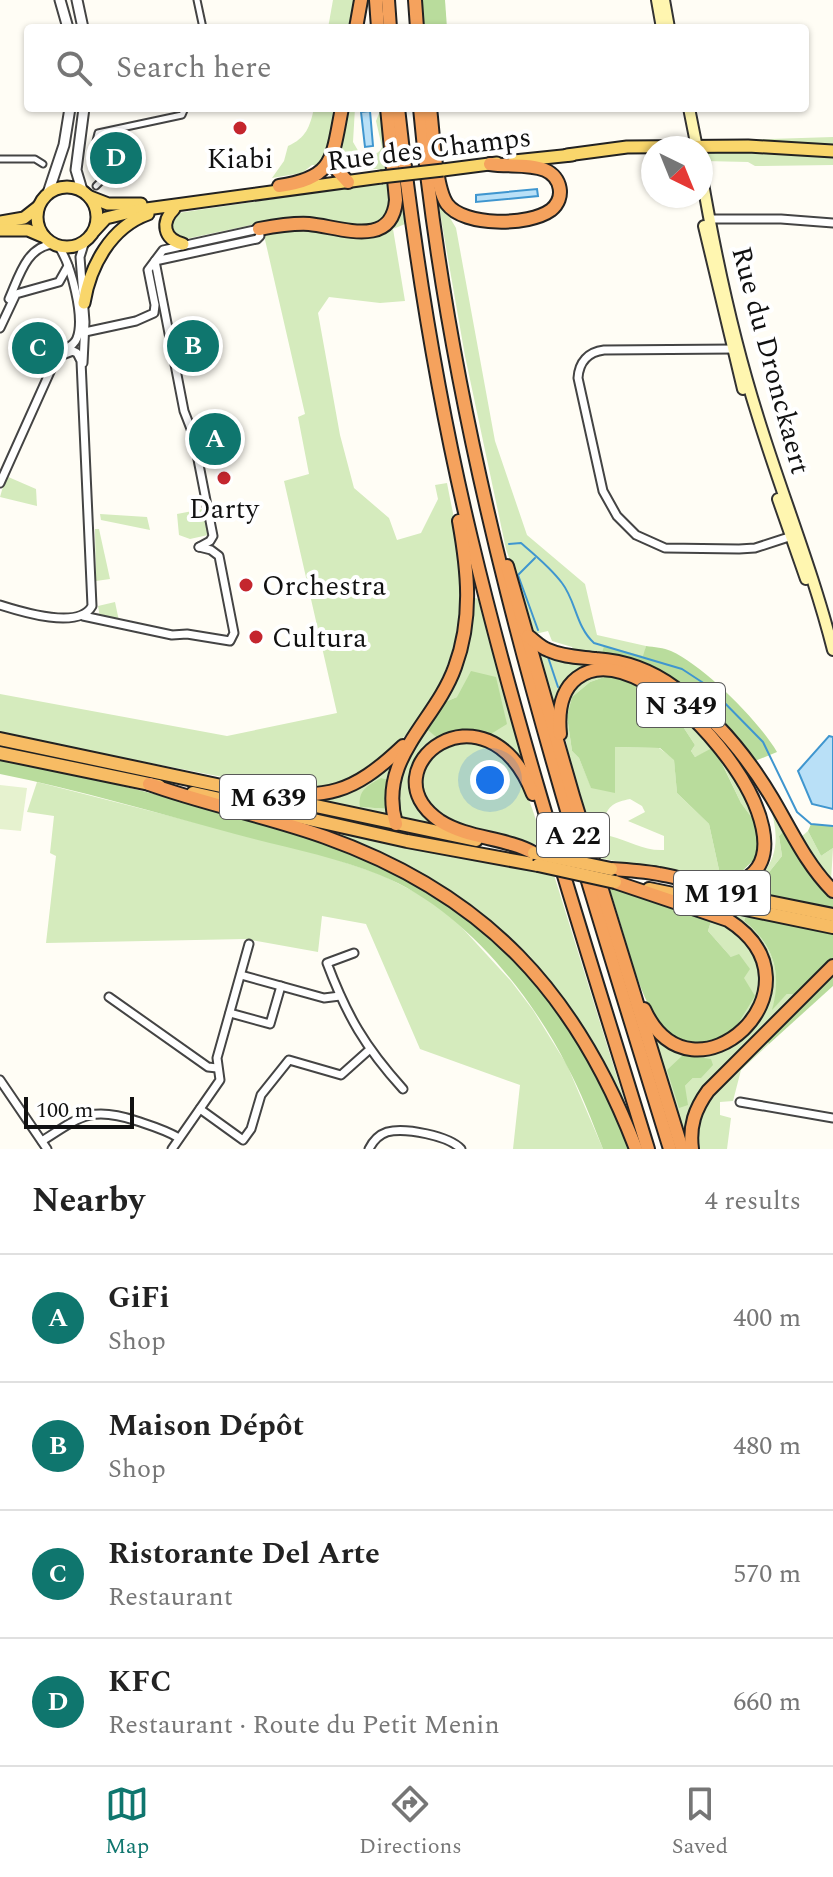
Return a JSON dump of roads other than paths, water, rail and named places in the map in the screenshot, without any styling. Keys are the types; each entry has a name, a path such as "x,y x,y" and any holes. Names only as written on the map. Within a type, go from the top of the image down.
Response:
{"highway":[{"path":"357,24 361,0"},
{"path":"376,0 378,24"},
{"path":"388,0 390,24"},
{"path":"412,0 415,24"},
{"path":"279,186 304,182 320,174 328,163 341,112"},
{"path":"259,229 300,224 366,232 386,225 395,210 396,200 387,112"},
{"name":"A 22","path":"399,112 418,262 446,423 490,618 552,837 648,1149"},
{"name":"A 22","path":"420,112 449,328 495,549 534,702 670,1149"},
{"path":"431,112 441,191 447,204 458,215 479,221 524,218 548,211 556,203 559,183 548,172 537,168 490,164"},
{"path":"336,138 335,163 348,182"},
{"path":"434,845 409,836 396,824 394,799 395,771 439,702 454,671 463,643 468,609 468,576 447,461 446,423"},
{"path":"490,518 682,1149"},
{"path":"528,636 541,647 557,654 624,662 644,669 697,705 756,772 813,867 833,891"},
{"name":"N 349","path":"573,796 559,731 563,699 569,686 582,674 610,669 645,680 672,697 703,724 749,778 770,817 773,836 767,858 755,873 737,882 713,884 611,869"},
{"path":"255,794 308,796 338,791 374,772 422,727"},
{"path":"536,859 512,842 448,826 429,811 418,790 420,762 434,745 452,737 468,736 489,742 504,751 528,782 541,819 552,837"},
{"name":"M 639","path":"0,739 396,824 536,859"},
{"name":"M 639","path":"0,753 434,845 536,859"},
{"path":"149,784 195,800 274,820 350,846 423,881 465,908 520,956 570,1018 607,1081 636,1149"},
{"name":"M 191","path":"536,859 611,869 833,915"},
{"name":"M 191","path":"536,859 615,882 833,927"},
{"path":"609,912 643,1007 651,1022 664,1035 679,1044 705,1049 733,1041 755,1022 765,1006 769,978 760,950 750,936 718,915 615,882"},
{"path":"692,1149 694,1113 708,1091 833,966"}],"main road":[{"path":"657,0 661,24"},
{"path":"664,0 668,24"},
{"path":"687,112 692,136"},
{"name":"Rue des Champs","path":"713,148 748,146 833,151"},
{"name":"Rue des Champs","path":"94,231 110,217 195,202 641,147"},
{"name":"Rue des Champs","path":"567,155 641,154"},
{"name":"Rue des Champs","path":"89,191 104,203 131,205 279,186 297,188"},
{"path":"0,222 24,218 38,207 48,193 65,187 89,191 97,214 94,231 85,241 71,247 56,246 28,230 0,230"},
{"path":"84,303 91,271 122,229 142,216 195,202"},
{"path":"38,207 37,222 43,236"},
{"name":"Rue du Dronckaert","path":"702,208 736,349 833,661"},
{"name":"Rue du Dronckaert","path":"707,208 736,349"},
{"path":"174,209 166,218 165,229 170,238 183,244"},
{"name":"Rue du Dronckaert","path":"795,535 833,650"}],"street":[{"path":"60,0 67,24"},
{"path":"77,0 82,24"},
{"path":"197,0 202,24"},
{"path":"48,193 64,145 69,112"},
{"path":"83,112 76,170 89,191 104,178 96,141 98,133 182,115 183,112"},
{"path":"0,159 35,159 43,164"},
{"path":"709,219 833,223"},
{"path":"85,332 136,321 155,311 148,270 163,250 259,229 257,239 155,261"},
{"path":"82,373 85,332 80,257 85,241"},
{"path":"0,319 31,253 40,247 56,246 69,264 76,296 78,334 75,343 62,350 57,357 0,483"},
{"path":"0,605 61,618 83,616 172,635 187,634 230,641 234,633 219,556 199,547 213,536 197,449 184,411 155,261"},
{"path":"0,328 16,294 56,283 65,275 69,264"},
{"path":"136,321 159,320 167,329"},
{"path":"736,349 604,350 587,356 578,378 601,484 609,504 626,527 641,539 660,546 745,549 795,535"},
{"path":"57,357 67,351 75,351 80,358 82,373 92,594 91,608 83,616"},
{"path":"172,1149 220,1080 217,1058 249,944"},
{"path":"354,953 327,963 340,996 369,1050 403,1089"},
{"path":"241,975 324,998 340,996"},
{"path":"230,1013 270,1024 281,986"},
{"path":"109,997 208,1067 217,1068"},
{"path":"200,1109 243,1140 251,1129 261,1095 289,1060 341,1075 369,1050"},
{"path":"0,1080 45,1145 80,1118 96,1113 111,1113 161,1128 179,1138"},
{"path":"740,1102 833,1118"},
{"path":"369,1149 378,1137 396,1131 447,1138 461,1149"}],"water":[{"path":"361,112 370,112 373,146 365,147"},
{"path":"537,189 538,196 476,202 476,195"},
{"path":"829,736 833,737 833,809 812,804 798,771"}],"waterway":[{"path":"509,544 521,543 558,577 567,590 583,629 594,643 682,669 708,686 763,742 797,812 811,824 833,826"},
{"path":"535,558 518,575 538,630"},
{"path":"548,657 558,687"}],"place":[{"name":"Kiabi","path":"240,128"},
{"name":"KFC","path":"116,158"},
{"name":"Maison Dépôt","path":"193,346"},
{"name":"Ristorante Del Arte","path":"38,348"},
{"name":"GiFi","path":"215,439"},
{"name":"Darty","path":"224,478"},
{"name":"Orchestra","path":"246,585"},
{"name":"Cultura","path":"256,637"}]}
